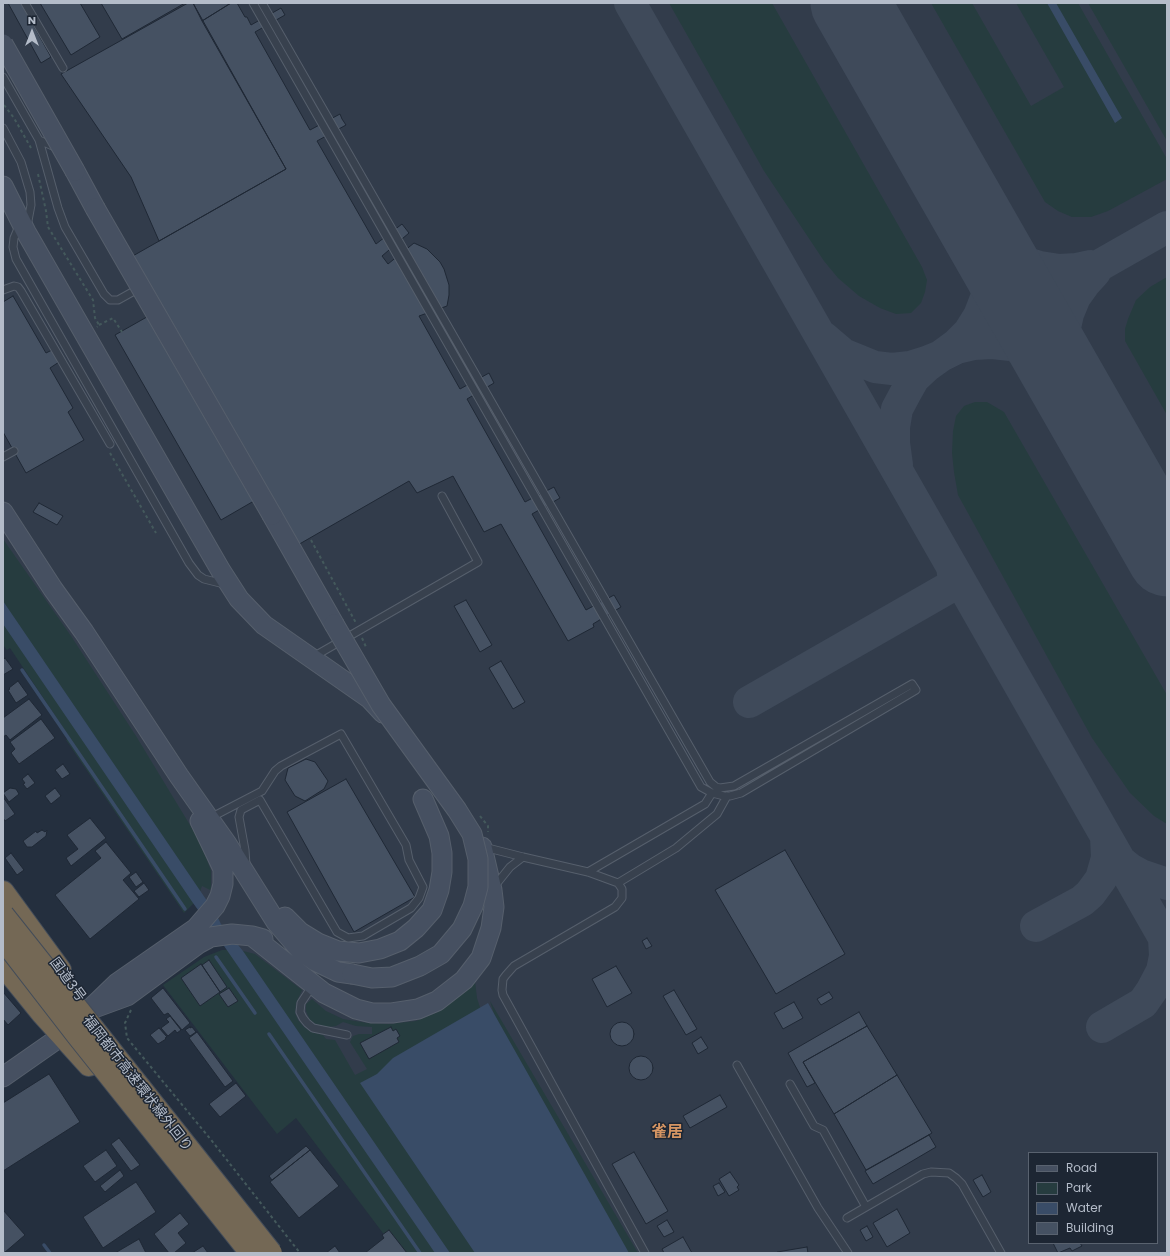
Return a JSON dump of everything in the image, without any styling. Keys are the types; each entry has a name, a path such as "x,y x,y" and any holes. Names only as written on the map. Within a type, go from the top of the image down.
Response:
{"highway":[{"name":"国道3号","path":"3,892 83,1009 206,1155 283,1253"},
{"path":"3,905 38,947 83,1009"},
{"name":"福岡都市高速環状線外回り","path":"3,915 83,1009 90,1025 271,1253"},
{"path":"3,939 73,1030 251,1253"},
{"path":"3,965 42,1013 90,1066 240,1253"}],"street":[{"path":"3,44 381,705 457,810 472,834 478,859 478,887 473,906 462,929 441,954 420,966 392,977 372,978 338,972 315,961 301,951 276,922 186,784 84,632 53,589 3,512"},
{"path":"3,186 23,227 230,585 246,607 264,625 370,699 379,708 460,812 482,846 492,890 494,907 491,928 481,958 464,980 437,1001 418,1009 392,1013 372,1013 356,1009 324,993 252,936"},
{"path":"3,525 37,563"},
{"path":"3,1077 63,1035 83,1009 117,983 196,928 214,906 220,896 222,869 215,852 202,829 186,784"},
{"path":"252,884 300,932 318,943 338,950 359,953 380,949 400,941 416,928 432,910 439,890 442,872 442,853 439,836 423,799"},
{"path":"83,1009 127,996 198,944 211,937 232,934 252,936 301,951"}],"lane":[{"path":"25,3 63,68"},
{"path":"253,3 701,787 712,793 727,796 741,793 916,690 912,684 734,786 720,788 716,787 710,782 262,3"},
{"path":"3,77 39,140 61,218 104,294 107,298 118,300 136,290 140,284 139,275 74,163 64,153 39,140"},
{"path":"3,128 21,162 30,192 31,205 23,227"},
{"path":"3,290 14,286 18,287 21,291 110,444"},
{"path":"3,457 14,451"},
{"path":"312,659 478,562 442,496"},
{"path":"209,819 262,791 275,771 281,766 341,734 406,845 409,860 423,887 419,898 412,908 363,936 348,938 337,932 260,800 241,810 239,818 252,884"},
{"path":"588,872 705,804 712,793"},
{"path":"618,883 676,848 717,814 727,796"},
{"path":"482,846 524,858 588,872 618,883 622,889 622,898 615,907 514,966 503,980 502,990 503,995 645,1253"},
{"path":"492,890 510,867 524,858"},
{"path":"313,985 301,1003 300,1012 303,1018 313,1028 347,1035"},
{"path":"737,1065 818,1208 848,1253"},
{"path":"790,1084 814,1126 823,1130 866,1207"},
{"path":"847,1218 923,1174 931,1172 949,1173 962,1184 1001,1253"}],"path":[{"path":"93,300 94,318 99,325"},
{"path":"95,328 113,318 122,332"},
{"path":"110,453 156,533"}],"shaded area":[{"path":"3,3 1167,3 1167,1253 445,1253 3,605"}],"green space":[{"path":"669,3 772,3 922,267 927,280 925,292 921,303 911,313 896,314 880,308 859,296 838,278 824,261 764,171"},
{"path":"931,3 972,3 1031,106 1064,87 1016,3 1078,3 1167,159 1167,179 1108,211 1091,217 1072,217 1058,211 1045,202"},
{"path":"1088,3 1167,3 1167,141"},
{"path":"1167,277 1167,415 1125,341 1125,329 1136,300 1150,287"},
{"path":"975,402 987,402 1004,412 1167,695 1167,824 1154,816 1130,793 1092,738 958,495 952,453 953,431 956,416 964,406"},
{"path":"3,539 71,636 136,736 196,835 211,871 211,887 210,890 202,886 197,900 184,913 66,740 70,738 10,648 7,650 3,645"},
{"path":"222,950 239,950 255,954 302,990 296,1003 295,1013 298,1020 311,1032 323,1035 326,1039 335,1040 355,1075 367,1069 350,1042 353,1036 359,1034 372,1034 372,1027 356,1026 343,1022 336,1026 327,1027 316,1024 310,1020 306,1011 306,1004 312,999 326,1011 343,1019 368,1023 389,1024 416,1021 438,1012 471,986 475,981 477,998 499,1067 512,1074 490,1001 638,1253 398,1253 296,1118 277,1134 163,985 204,957"}],"water":[{"path":"1047,3 1056,3 1122,118 1115,123"},
{"path":"3,601 216,914 221,924 243,951 450,1253 435,1253 193,903 3,624"},
{"path":"488,1003 629,1253 475,1253 360,1083 377,1074 393,1058"}],"building":[{"path":"8,3 21,3 51,57 41,63"},
{"path":"40,3 80,3 100,37 71,55"},
{"path":"101,3 185,3 122,39"},
{"path":"188,3 193,3 286,169 159,241 131,177 61,74"},
{"path":"193,3 231,3 202,21"},
{"path":"231,3 237,3 251,25 281,8 285,15 255,32 310,130 340,114 346,125 317,141 376,244 402,224 409,233 382,256 388,264 414,243 427,249 440,262 449,285 447,306 419,316 460,389 489,373 494,383 467,399 525,502 554,487 560,498 532,514 586,610 614,595 621,607 593,624 594,627 568,641 501,524 484,532 453,476 417,493 409,481 296,546 131,257 286,169 202,21"},
{"path":"13,296 46,353 52,350 59,362 50,368 73,408 68,412 84,440 26,473 3,432 3,302"},
{"path":"161,309 266,494 221,520 115,335"},
{"path":"39,503 63,516 57,525 33,512"},
{"path":"466,600 492,645 480,652 454,606"},
{"path":"5,658 13,669 3,675 3,660"},
{"path":"501,661 525,702 513,709 489,668"},
{"path":"18,681 28,695 16,703 8,690"},
{"path":"29,699 42,715 10,740 6,735 3,737 3,718"},
{"path":"41,719 55,738 19,764 11,753 15,749 10,742"},
{"path":"306,759 315,762 328,781 324,789 305,801 295,796 285,780 288,768"},
{"path":"63,764 70,774 62,779 55,770"},
{"path":"28,774 35,783 27,789 23,784 25,783 22,779"},
{"path":"346,779 415,897 354,932 287,812"},
{"path":"10,788 16,789 19,794 9,802 3,793"},
{"path":"55,788 61,796 51,804 45,796"},
{"path":"3,797 15,814 5,821 3,818"},
{"path":"90,818 106,838 71,866 66,858 78,849 67,835"},
{"path":"42,830 45,832 47,830 46,836 32,847 27,847 23,841 36,831 37,833"},
{"path":"106,842 131,873 123,880 139,899 90,939 55,895 101,858 95,851"},
{"path":"785,850 845,954 776,994 715,890"},
{"path":"11,853 24,870 17,875 5,858"},
{"path":"136,872 143,882 136,887 129,877"},
{"path":"144,883 149,890 139,897 134,891"},
{"path":"647,938 652,946 646,949 642,941"},
{"path":"209,960 227,987 220,992 202,965"},
{"path":"201,964 220,992 200,1006 181,978"},
{"path":"616,966 632,993 607,1007 592,979"},
{"path":"163,988 190,1023 182,1030 168,1013 164,1015 151,998"},
{"path":"229,988 238,1001 228,1007 219,994"},
{"path":"674,990 697,1029 686,1035 663,996"},
{"path":"3,992 21,1013 8,1025 3,1019"},
{"path":"829,992 833,998 821,1005 817,999"},
{"path":"794,1002 803,1018 783,1029 774,1013"},
{"path":"859,1012 867,1026 803,1062 815,1083 807,1087 788,1053"},
{"path":"170,1016 181,1030 177,1033 175,1030 168,1036 161,1028 169,1022 166,1019"},
{"path":"617,1022 627,1022 634,1029 634,1039 627,1046 617,1046 610,1039 610,1029"},
{"path":"867,1026 897,1075 834,1114 803,1062"},
{"path":"192,1027 196,1032 190,1036 185,1030"},
{"path":"391,1027 393,1031 396,1029 400,1036 397,1038 399,1042 369,1059 360,1043"},
{"path":"159,1028 167,1037 158,1044 150,1035"},
{"path":"197,1032 233,1081 225,1087 189,1038"},
{"path":"701,1037 708,1048 698,1054 692,1043"},
{"path":"636,1056 646,1056 653,1063 653,1073 646,1080 636,1080 629,1073 629,1063"},
{"path":"49,1074 80,1122 3,1171 3,1103"},
{"path":"897,1075 932,1133 866,1170 834,1114"},
{"path":"236,1083 246,1096 220,1117 209,1104"},
{"path":"720,1095 727,1107 690,1128 683,1116"},
{"path":"929,1135 936,1147 873,1184 865,1171"},
{"path":"119,1138 140,1165 131,1171 111,1144"},
{"path":"306,1146 310,1150 272,1180 269,1176"},
{"path":"106,1150 117,1166 95,1182 83,1166"},
{"path":"310,1150 339,1186 299,1218 270,1182"},
{"path":"634,1152 668,1211 646,1224 612,1164"},
{"path":"120,1170 124,1176 105,1192 100,1186"},
{"path":"730,1172 739,1185 737,1187 739,1190 729,1196 719,1179"},
{"path":"982,1175 991,1192 983,1197 973,1180"},
{"path":"136,1182 156,1212 103,1248 83,1217"},
{"path":"719,1183 725,1192 718,1196 713,1186"},
{"path":"897,1209 910,1233 887,1247 873,1223"},
{"path":"3,1210 25,1235 4,1253 3,1253"},
{"path":"180,1213 189,1224 178,1233 186,1243 174,1253 169,1253 154,1234"},
{"path":"667,1220 674,1232 664,1237 657,1226"},
{"path":"867,1226 873,1237 866,1241 860,1230"},
{"path":"389,1230 407,1253 365,1253 384,1238 382,1235"},
{"path":"683,1237 692,1253 664,1253 662,1249"},
{"path":"139,1239 146,1253 115,1253"},
{"path":"1054,1244 1081,1244 1082,1246 1072,1251 1070,1248 1058,1253"},
{"path":"203,1246 208,1253 192,1253"},
{"path":"335,1246 340,1253 326,1253"},
{"path":"807,1247 808,1253 777,1252"}],"waterway":[{"path":"22,670 185,909"},
{"path":"216,957 255,1013"},
{"path":"269,1034 420,1253"},
{"path":"44,1245 50,1253"}],"taxiway":[{"path":"630,3 1167,943"},
{"path":"963,343 1167,227"},
{"path":"979,229 1006,253 1023,262 1059,270 1077,269 1091,266"},
{"path":"823,337 843,354 875,367 892,369 910,367 941,356 956,345 969,332 979,316 986,298 989,281 989,263 986,246 979,229"},
{"path":"1068,383 1064,366 1063,349 1064,332 1068,314 1075,297 1095,272"},
{"path":"897,465 894,443 894,427 897,409 914,378 941,356 957,348 974,344 992,343 1011,345 1028,351 1043,360 1068,383"},
{"path":"749,702 948,588 954,579 952,567"},
{"path":"1036,926 1082,901 1090,894 1101,879 1107,858 1106,837"},
{"path":"1120,861 1141,875 1167,884"},
{"path":"1102,1027 1143,1003 1162,971 1165,956 1164,938"}],"runway":[{"path":"850,3 1167,557"}],"district":[{"name":"雀居","path":"667,1133"}]}
